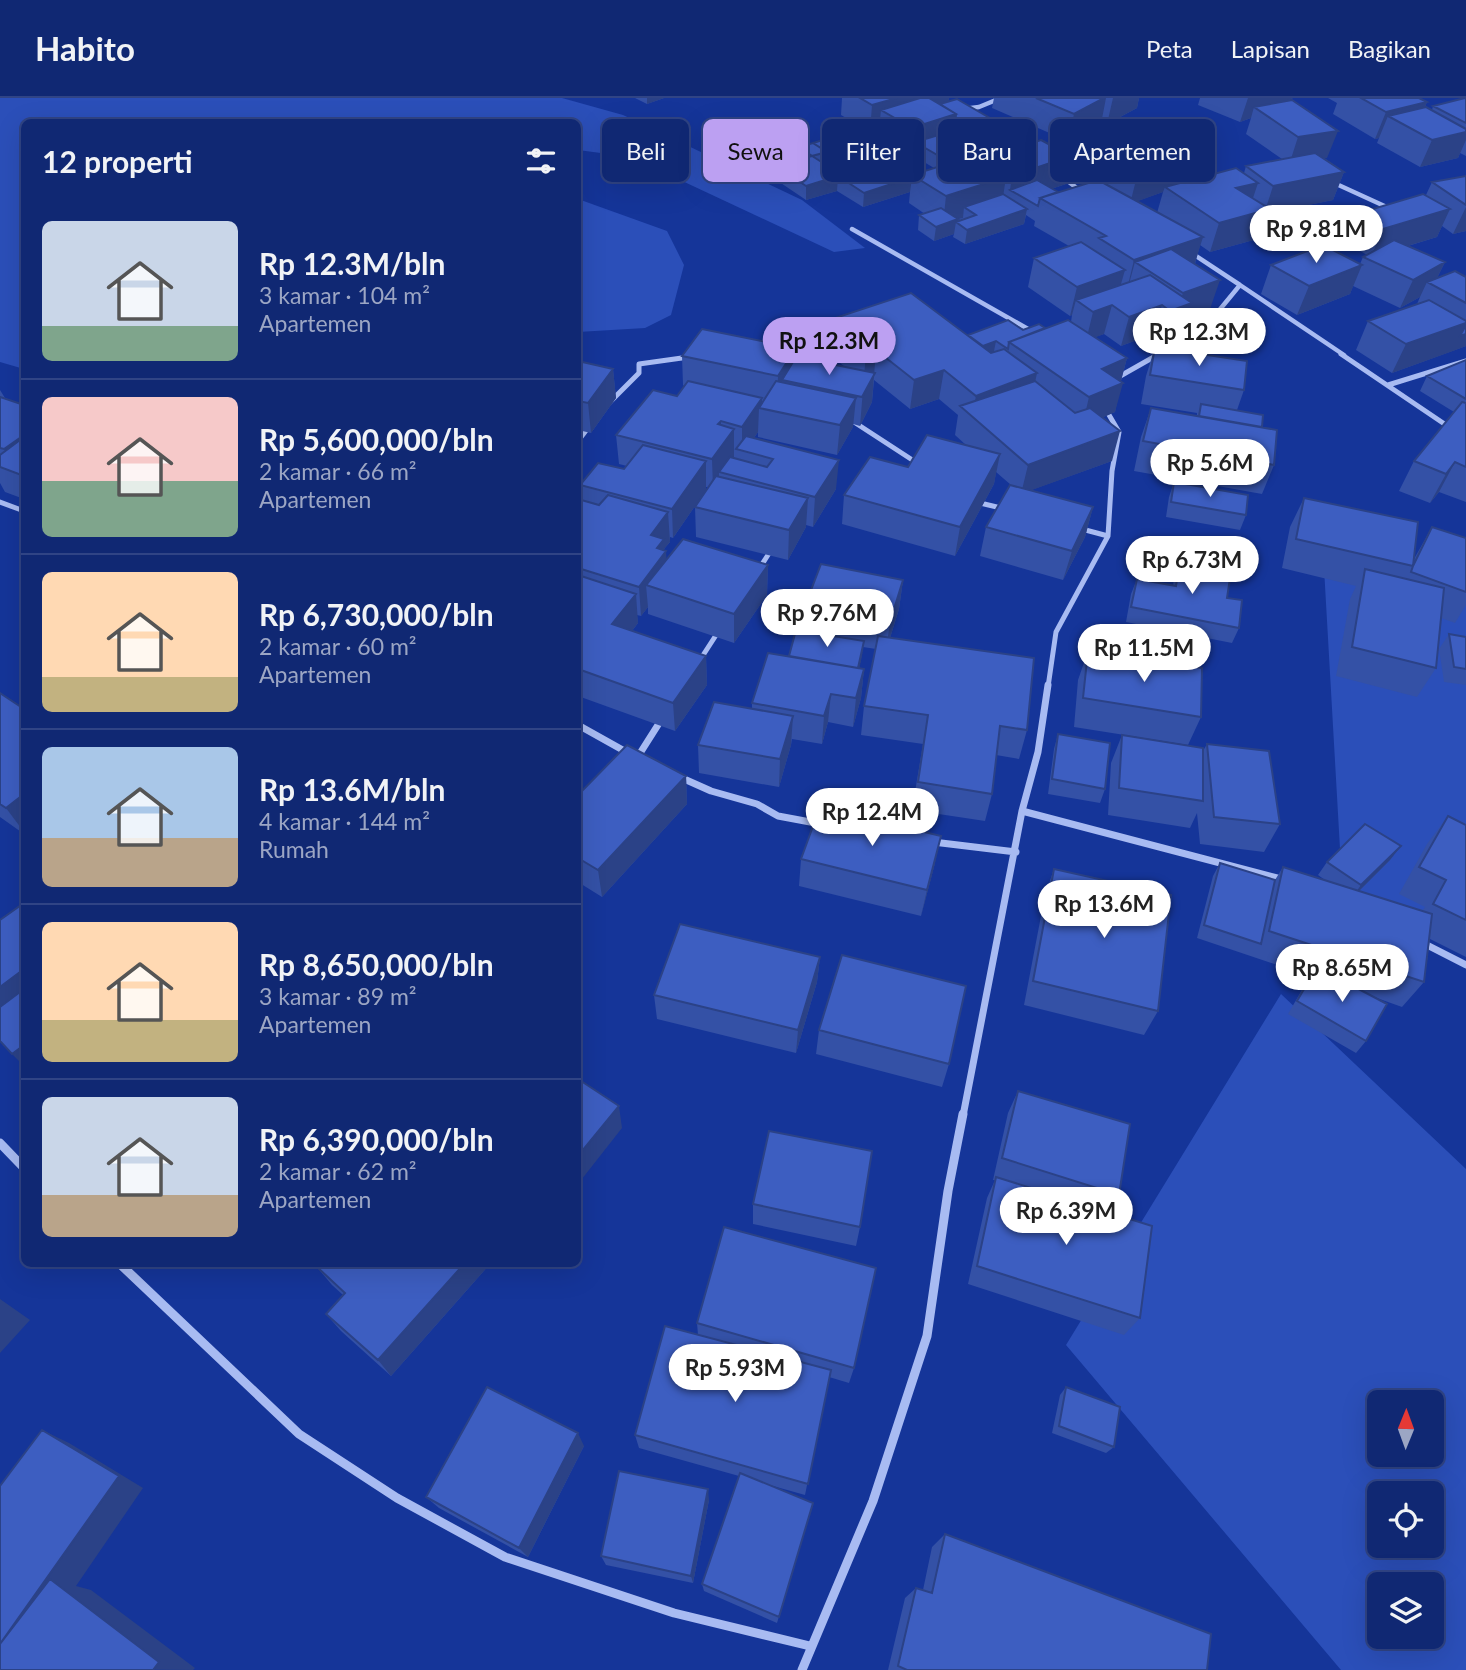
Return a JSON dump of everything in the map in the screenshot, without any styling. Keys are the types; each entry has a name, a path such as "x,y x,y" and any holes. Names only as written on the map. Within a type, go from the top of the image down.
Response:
{"street":[{"path":"973,118 962,110 979,107 1001,98"},
{"path":"1323,179 1393,210"},
{"path":"1069,182 1088,195"},
{"path":"852,229 1043,338"},
{"path":"1181,247 1446,425"},
{"path":"1109,392 1114,379 1216,316 1234,297 1240,285"},
{"path":"604,408 639,373 639,364 693,356"},
{"path":"1388,385 1466,362"},
{"path":"1102,372 1114,379"},
{"path":"802,1670 873,1500 927,1336 948,1191 1022,811 1038,752 1056,632 1108,536 1112,471 1119,432 1103,404"},
{"path":"844,413 926,470"},
{"path":"581,438 598,416"},
{"path":"846,434 854,422"},
{"path":"966,500 1012,511"},
{"path":"0,502 21,510"},
{"path":"1072,526 1108,536"},
{"path":"757,573 779,538"},
{"path":"697,665 727,619"},
{"path":"0,710 21,726"},
{"path":"637,758 667,711"},
{"path":"581,727 637,758 711,790 757,803 778,816 827,826"},
{"path":"1022,811 1297,883"},
{"path":"920,840 1016,852"},
{"path":"1418,940 1466,965"},
{"path":"0,1143 21,1165"},
{"path":"123,1267 299,1434 397,1499 505,1557 674,1613 810,1646"}],"shaded area":[{"path":"0,98 562,98 631,119 602,119 602,153 581,150 581,119 21,119 21,368 0,362"},
{"path":"689,146 703,153 703,182 764,182 802,200 865,248 834,252 684,182 689,182"},
{"path":"581,200 667,231 684,265 671,315 645,328 581,332"},
{"path":"1324,568 1466,573 1466,955 1342,884"},
{"path":"1281,994 1466,1169 1466,1670 1341,1670 1066,1345"}],"building":[{"path":"860,98 897,98 872,105"},
{"path":"920,98 929,98 956,114 924,124 924,119 896,119 881,110"},
{"path":"1036,98 1104,98 1074,114"},
{"path":"1361,98 1419,98 1427,102 1386,112"},
{"path":"1465,98 1466,123 1433,106"},
{"path":"957,99 988,117 956,119 956,114 940,104"},
{"path":"1292,100 1338,131 1298,137 1254,107"},
{"path":"1426,107 1466,129 1466,132 1432,140 1388,116"},
{"path":"938,135 938,155 924,147 924,139"},
{"path":"822,140 822,149 813,143"},
{"path":"1041,140 1050,145 1050,163 1036,168 1036,142"},
{"path":"813,143 822,149 822,153 812,156 808,153 808,144"},
{"path":"1315,153 1344,172 1273,186 1246,166"},
{"path":"812,156 822,162 822,181 806,186 800,182 808,182 808,157"},
{"path":"938,167 938,182 990,182 946,196 923,182 924,171"},
{"path":"1236,168 1258,183 1236,188 1270,209 1219,223 1165,187 1184,182 1215,182 1215,174"},
{"path":"1466,176 1466,205 1432,182"},
{"path":"847,182 898,182 864,193"},
{"path":"1036,182 1058,192 1040,198 1038,206 1010,190"},
{"path":"1092,182 1102,182 1203,237 1134,260 1099,238 1106,236 1040,198"},
{"path":"1003,194 1027,209 967,230 956,222 976,215 964,207"},
{"path":"1423,194 1450,209 1383,229 1356,214"},
{"path":"941,208 958,219 936,227 919,215"},
{"path":"1394,240 1445,262 1413,280 1363,257"},
{"path":"1081,242 1125,270 1077,287 1034,258"},
{"path":"1323,245 1362,265 1309,286 1271,265"},
{"path":"1171,249 1220,280 1183,293 1135,262"},
{"path":"1455,271 1466,277 1466,303 1427,282"},
{"path":"1150,275 1192,303 1170,311 1162,305 1129,317 1112,305 1093,312 1076,300"},
{"path":"911,293 991,353 1004,349 1037,373 976,396 944,370 914,380 876,350 866,353 826,321"},
{"path":"1429,300 1466,323 1406,344 1368,321"},
{"path":"1008,320 1023,330 1039,324 1045,328 1009,342 1008,349 996,341 983,346 968,335"},
{"path":"1068,320 1127,358 1102,369 1123,383 1089,397 1009,342"},
{"path":"702,329 796,348 778,376 682,356"},
{"path":"1155,347 1247,361 1244,390 1150,375"},
{"path":"796,357 875,373 862,397 782,380"},
{"path":"1466,360 1466,399 1427,376"},
{"path":"581,362 613,369 588,403 581,402"},
{"path":"688,381 762,398 742,427 721,421 718,424 734,429 712,459 616,435 653,390 677,396"},
{"path":"776,381 856,398 840,425 759,408"},
{"path":"1035,381 1075,413 1090,408 1120,431 1028,465 960,406"},
{"path":"0,397 21,404 21,437 4,449 0,448"},
{"path":"1462,402 1466,403 1466,467 1455,462 1446,474 1414,461"},
{"path":"1201,404 1263,415 1262,427 1199,416"},
{"path":"1151,408 1277,430 1274,465 1143,441"},
{"path":"927,435 1000,454 960,527 844,495 870,457 908,467"},
{"path":"746,436 839,460 815,497 719,472 730,457 767,467 773,459 736,449"},
{"path":"21,439 21,475 0,467 0,455"},
{"path":"643,445 706,461 672,509 581,485 598,463 624,469"},
{"path":"716,476 808,498 789,530 695,507"},
{"path":"1174,482 1248,495 1246,515 1171,502"},
{"path":"1010,485 1093,507 1072,551 986,527"},
{"path":"608,495 668,512 651,535 664,539 657,548 666,551 639,587 581,569 581,500 599,505"},
{"path":"1304,498 1418,522 1413,566 1296,539"},
{"path":"1432,527 1466,538 1466,592 1411,572"},
{"path":"683,539 768,565 734,614 646,585"},
{"path":"1180,562 1231,572 1227,598 1242,600 1239,628 1131,607 1137,579 1176,586"},
{"path":"821,564 903,580 890,622 805,606"},
{"path":"1365,569 1444,588 1436,668 1352,647"},
{"path":"581,576 636,594 612,624 706,656 673,703 581,670"},
{"path":"796,630 864,641 858,668 789,656"},
{"path":"1449,634 1466,637 1466,669 1454,667"},
{"path":"878,636 1034,658 1027,730 1000,726 992,794 918,782 928,715 864,706"},
{"path":"1088,651 1202,668 1201,717 1083,698"},
{"path":"768,653 864,669 856,698 831,694 824,716 752,703"},
{"path":"0,693 21,707 21,796 6,808 0,804"},
{"path":"714,702 793,716 780,759 698,745"},
{"path":"1058,734 1110,743 1105,789 1052,779"},
{"path":"1122,735 1203,748 1203,801 1119,788"},
{"path":"1207,744 1269,751 1280,824 1214,817"},
{"path":"627,745 686,776 598,870 581,860 581,792"},
{"path":"820,807 941,836 927,890 801,859"},
{"path":"1448,816 1466,825 1466,920 1433,904 1446,880 1419,867"},
{"path":"1365,824 1401,846 1361,885 1327,862"},
{"path":"1220,863 1275,880 1261,944 1204,925"},
{"path":"1283,867 1432,914 1424,982 1269,931"},
{"path":"1054,869 1171,895 1158,1011 1033,981"},
{"path":"21,905 21,971 0,987 0,920"},
{"path":"680,924 820,957 798,1030 654,995"},
{"path":"842,955 966,986 949,1064 819,1030"},
{"path":"1317,967 1387,1004 1366,1041 1297,1001"},
{"path":"21,991 21,1047 12,1054 0,1041 0,1007"},
{"path":"581,1081 619,1106 581,1152"},
{"path":"1018,1091 1130,1124 1119,1195 1002,1158"},
{"path":"769,1131 872,1151 860,1227 753,1204"},
{"path":"996,1177 1152,1226 1140,1318 977,1266"},
{"path":"724,1227 876,1268 854,1368 697,1323"},
{"path":"317,1267 461,1267 378,1360 326,1314 345,1293"},
{"path":"665,1326 831,1370 808,1484 635,1435"},
{"path":"487,1387 578,1433 519,1548 426,1497"},
{"path":"1066,1387 1120,1407 1114,1447 1059,1426"},
{"path":"42,1430 119,1476 0,1644 0,1486"},
{"path":"619,1471 708,1489 691,1576 601,1556"},
{"path":"740,1473 813,1503 779,1617 702,1584"},
{"path":"945,1534 1211,1634 1207,1670 907,1670 898,1666 916,1588 932,1593"},
{"path":"50,1579 159,1662 153,1670 0,1670 0,1644"}]}
